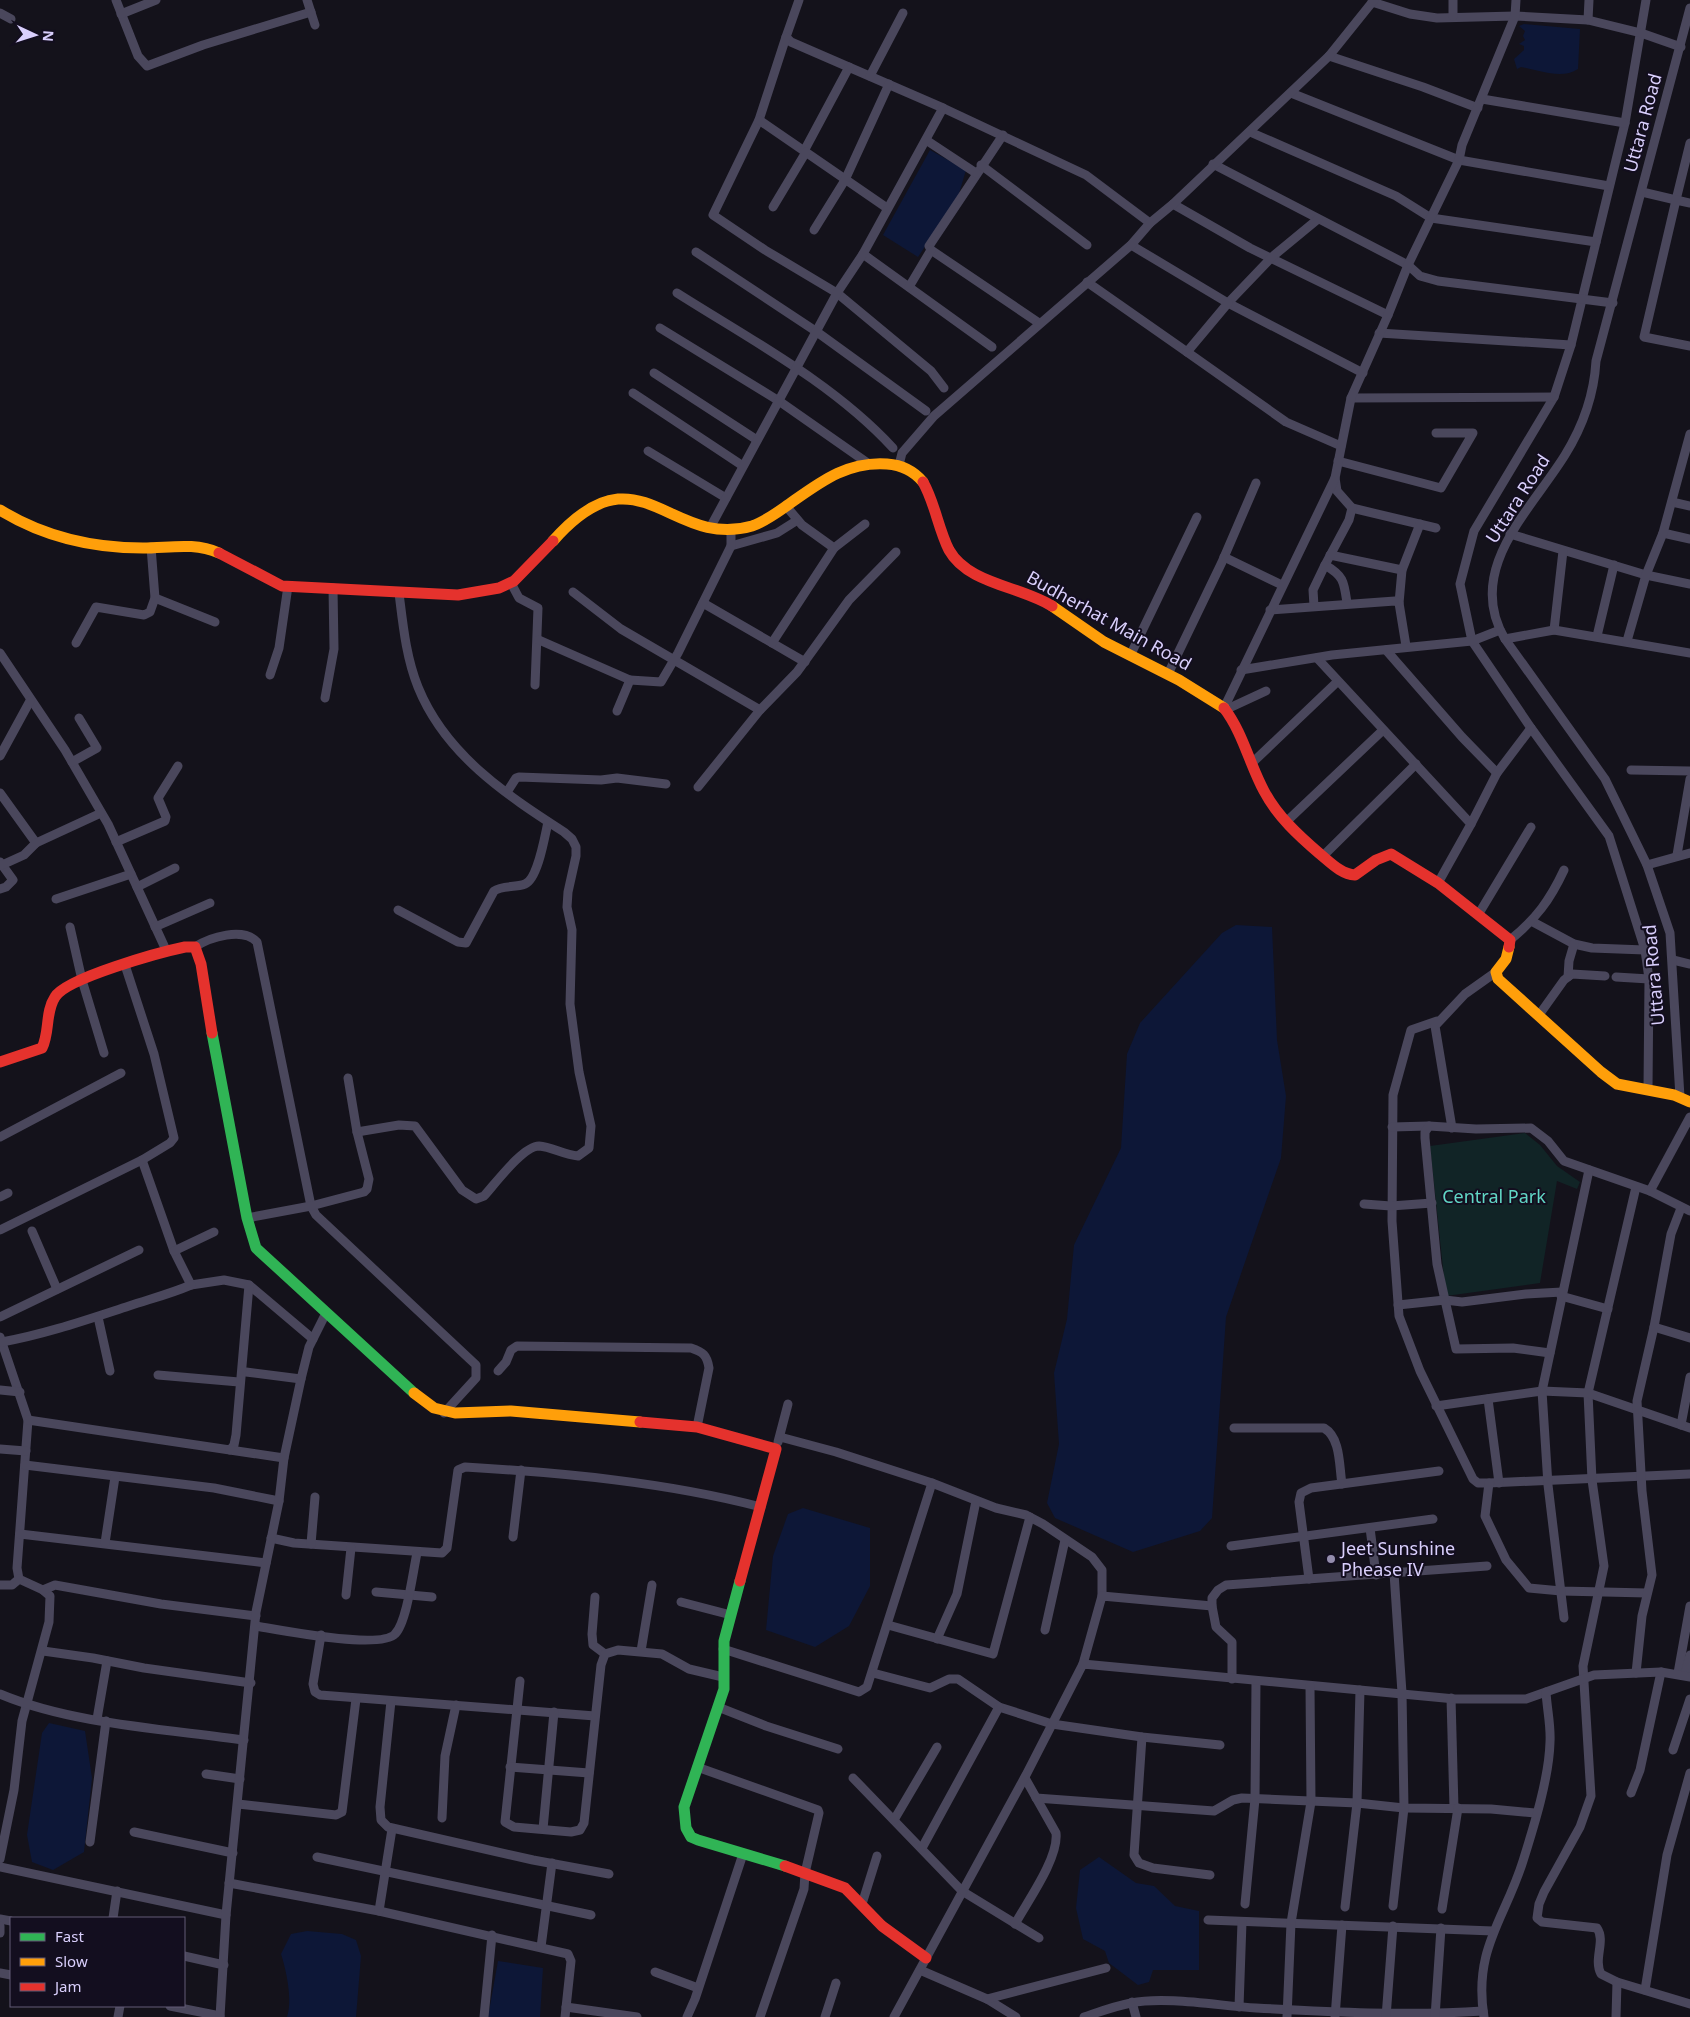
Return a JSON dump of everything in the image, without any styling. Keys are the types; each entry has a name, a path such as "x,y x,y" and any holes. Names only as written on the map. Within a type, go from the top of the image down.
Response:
{"street":[{"path":"116,0 138,56 147,66 203,45 311,12"},
{"path":"121,14 156,0"},
{"path":"307,0 315,25"},
{"path":"799,0 759,120 713,215 765,250 837,293 931,372 944,388"},
{"path":"1453,0 1453,16"},
{"path":"1224,709 1241,670 1335,478 1351,398 1388,316 1408,265 1459,160 1462,145 1515,16 1516,0"},
{"path":"1588,20 1589,0"},
{"path":"1646,0 1624,123 1571,345 1554,397 1474,531 1460,584 1472,641 1531,728 1609,836 1645,950 1649,979 1648,1089"},
{"path":"0,510 28,525 82,544 203,547 220,554 287,591 333,588 436,596 461,594 511,583 566,528 605,500 622,497 731,531 756,524 786,506 829,475 858,465 899,465 902,453 934,416 1131,245 1150,223 1174,204 1213,164 1250,132 1328,56 1373,1 1410,14 1437,18 1453,16 1515,16 1588,20 1641,33 1677,45"},
{"name":"Uttara Road","path":"1677,1096 1673,960 1667,920 1647,865 1605,779 1505,639 1500,630 1492,603 1494,569 1510,534 1565,455 1579,429 1594,386 1596,361 1642,192 1677,45 1690,8"},
{"path":"0,13 11,19"},
{"path":"870,76 903,13"},
{"path":"786,37 806,49 944,108 1086,175 1150,223"},
{"path":"1328,56 1424,87 1478,108"},
{"path":"773,208 805,152 849,67"},
{"path":"814,230 845,180 888,84"},
{"path":"1291,93 1459,160 1610,186"},
{"path":"1482,99 1624,123"},
{"path":"711,526 837,293 864,254 944,108"},
{"path":"759,120 888,208"},
{"path":"1250,132 1396,196 1430,218 1596,242"},
{"path":"910,287 931,250 930,243 1003,135"},
{"path":"926,140 979,169 1087,245"},
{"path":"1690,143 1644,337 1690,346"},
{"path":"1213,164 1408,265 1420,276 1438,281 1613,303"},
{"path":"1642,192 1690,203"},
{"path":"1174,204 1250,248 1272,257 1388,316"},
{"path":"1187,352 1228,303 1272,257 1318,219"},
{"path":"1131,245 1228,303 1363,373"},
{"path":"931,250 1039,323"},
{"path":"696,252 817,332 926,411"},
{"path":"864,254 992,347"},
{"path":"1087,282 1286,422 1341,446"},
{"path":"677,293 797,369 854,410 893,448"},
{"path":"660,328 779,401 870,465"},
{"path":"1379,333 1571,345"},
{"path":"654,373 757,440"},
{"path":"634,393 744,466"},
{"path":"1351,398 1554,397"},
{"path":"1338,461 1441,488 1473,433 1436,433"},
{"path":"1626,641 1646,576 1686,466 1690,434"},
{"path":"648,451 726,498"},
{"name":"Budherhat Main Road","path":"899,465 908,469 926,486 935,508 942,535 958,562 973,574 1041,599 1091,634 1130,656 1168,674 1224,709 1235,725 1265,793 1286,822 1322,856 1350,877 1356,877 1384,855 1391,854 1438,883 1510,940"},
{"path":"1335,478 1337,491 1352,508 1436,528"},
{"path":"1168,674 1224,558 1256,484"},
{"path":"1672,502 1690,506"},
{"path":"786,506 796,521 834,548"},
{"path":"1314,606 1313,590 1349,520 1352,508"},
{"path":"1130,656 1197,517"},
{"path":"731,546 777,533 796,521"},
{"path":"772,643 834,548 865,524"},
{"path":"1406,646 1399,603 1402,570 1420,524"},
{"path":"539,640 630,680 661,682 731,546 731,531"},
{"path":"1663,533 1690,539"},
{"path":"1510,534 1646,576 1690,584"},
{"path":"76,643 96,607 144,615 150,612 155,598 152,547"},
{"path":"1554,630 1563,551"},
{"path":"698,787 760,710 805,662 849,600 896,552"},
{"path":"1330,555 1402,570"},
{"path":"1224,558 1282,585"},
{"path":"1325,565 1340,573 1345,586 1347,603"},
{"path":"1597,636 1614,565"},
{"path":"511,583 519,598 538,608 539,640 535,685"},
{"path":"325,698 334,649 333,588"},
{"path":"270,675 279,648 287,591"},
{"path":"573,592 621,629 760,710"},
{"path":"358,1132 399,1125 415,1126 462,1190 476,1199 484,1196 522,1154 532,1147 546,1147 578,1156 589,1148 591,1126 579,1072 570,1004 572,930 567,907 576,846 572,839 468,762 430,712 411,665 404,636 398,593"},
{"path":"155,598 215,622"},
{"path":"1270,610 1347,603 1386,601 1399,603"},
{"path":"703,603 805,662"},
{"path":"1241,670 1406,646 1437,646 1472,641 1500,630"},
{"path":"1505,639 1554,630 1690,653"},
{"path":"1386,650 1462,737 1497,773"},
{"path":"0,653 72,762 101,813 166,950"},
{"path":"1317,658 1382,731 1416,764 1471,824"},
{"path":"617,711 630,680"},
{"path":"1252,763 1305,715 1337,682"},
{"path":"1224,709 1266,691"},
{"path":"0,756 30,700"},
{"path":"72,762 98,748 79,718"},
{"path":"1438,883 1497,773 1531,728"},
{"path":"1286,822 1382,731"},
{"path":"1322,856 1416,764"},
{"path":"116,842 165,821 166,818 158,798 178,766"},
{"path":"1631,770 1690,772"},
{"path":"507,792 516,778 519,777 600,780 617,778 666,784"},
{"path":"1676,855 1690,779"},
{"path":"0,792 36,843"},
{"path":"0,889 6,887 13,880 1,863 24,855 36,843 101,813"},
{"path":"398,910 458,942 466,943 494,891 526,884 531,879 537,867 548,822"},
{"path":"1478,915 1531,827"},
{"path":"1647,865 1676,855 1690,853"},
{"path":"137,887 175,868"},
{"path":"1452,1128 1434,1031 1437,1022 1465,994 1496,972 1506,959 1510,940 1533,922 1557,885 1564,870"},
{"path":"56,899 131,874"},
{"path":"155,927 210,903"},
{"path":"1533,922 1574,944 1592,948 1645,950"},
{"path":"70,928 82,980 104,1053"},
{"path":"0,1062 42,1048 46,1039 51,999 61,989 166,950 189,945 195,947 211,938 242,934 251,936 257,942 311,1206 316,1215 476,1365 476,1378 444,1413"},
{"path":"1568,977 1569,961 1574,944"},
{"path":"195,947 205,982 216,1062 248,1218 256,1248 422,1401 444,1413 466,1415 493,1410 697,1427 776,1449"},
{"path":"1673,960 1690,964"},
{"path":"0,1230 142,1160 170,1143 174,1138 154,1054 125,965"},
{"path":"1496,972 1498,979 1505,987 1617,1084 1634,1089 1648,1089 1677,1096"},
{"path":"1539,1015 1572,974 1605,976"},
{"path":"1616,977 1649,979"},
{"path":"1437,1022 1411,1030 1393,1095 1387,1205 1399,1316 1420,1372 1473,1479 1478,1483 1489,1484 1690,1474"},
{"path":"0,1137 121,1073"},
{"path":"248,1218 311,1206 364,1192 367,1189 369,1179 348,1078"},
{"path":"1650,1191 1690,1117"},
{"path":"1429,1126 1425,1132 1437,1264 1456,1349 1513,1348 1550,1353"},
{"path":"1392,1127 1531,1128 1548,1141 1564,1161 1650,1191 1690,1211"},
{"path":"142,1160 174,1251 191,1285"},
{"path":"1564,1618 1547,1481 1542,1391 1589,1170"},
{"path":"1636,1187 1588,1393 1592,1480 1604,1566 1584,1655 1591,1796 1580,1827 1544,1892 1539,1904 1537,1918 1542,1922 1597,1928 1601,1939 1598,1968 1601,1974 1617,1982 1690,2004"},
{"path":"1368,1204 1432,1203"},
{"path":"1636,1673 1642,1616 1652,1575 1636,1410 1671,1234 1681,1208"},
{"path":"32,1231 58,1289"},
{"path":"174,1251 214,1232"},
{"path":"0,1317 139,1250"},
{"path":"19,1579 17,1568 28,1420 20,1392 4,1359 1,1339 45,1334 131,1305 165,1297 191,1285 224,1280 249,1286 313,1339"},
{"path":"230,1450 235,1441 249,1286"},
{"path":"1398,1305 1445,1300 1462,1302 1526,1294 1562,1294 1608,1309"},
{"path":"175,2007 220,2016 226,1915 256,1621 279,1501 284,1458 301,1379 313,1339 326,1313"},
{"path":"98,1317 110,1370"},
{"path":"1654,1327 1690,1338"},
{"path":"498,1371 506,1362 511,1350 517,1346 691,1348 702,1352 708,1359 710,1368 697,1427"},
{"path":"246,1372 301,1379"},
{"path":"158,1374 239,1382"},
{"path":"1681,1425 1690,1377"},
{"path":"0,1390 20,1392"},
{"path":"1436,1406 1542,1391 1588,1393 1690,1428"},
{"path":"1488,1399 1499,1483"},
{"path":"788,1404 723,1648 724,1689 684,1807 686,1828 690,1836 698,1840 805,1873 845,1888 882,1926 926,1958"},
{"path":"28,1420 284,1458"},
{"path":"1234,1428 1324,1428 1331,1432 1336,1441 1342,1484"},
{"path":"780,1437 836,1452 932,1483 976,1501 1030,1517 1092,1557 1102,1570 1102,1596 1083,1664 1025,1778 894,2017"},
{"path":"0,1449 26,1452"},
{"path":"25,1465 214,1488 279,1501"},
{"path":"271,1538 351,1548 442,1553 447,1548 458,1470 465,1467 521,1470 709,1494 761,1507"},
{"path":"513,1537 521,1470"},
{"path":"1309,1579 1299,1502 1301,1494 1311,1488 1439,1471"},
{"path":"105,1543 115,1477"},
{"path":"723,1648 859,1692 867,1687 932,1483"},
{"path":"1489,1484 1485,1516 1506,1560 1529,1588 1560,1591 1647,1593"},
{"path":"310,1544 315,1496"},
{"path":"937,1639 957,1594 976,1501"},
{"path":"888,1625 993,1654 1030,1517"},
{"path":"1231,1546 1433,1519"},
{"path":"1370,1528 1376,1575"},
{"path":"20,1534 266,1563"},
{"path":"1045,1630 1065,1540"},
{"path":"346,1596 351,1548"},
{"path":"43,1590 55,1585 358,1641 388,1639 397,1633 417,1553"},
{"path":"1232,1679 1232,1642 1216,1627 1212,1606 1212,1598 1218,1590 1226,1585 1487,1566"},
{"path":"1393,1906 1404,1808 1402,1693 1394,1573"},
{"path":"0,1585 12,1585 19,1579"},
{"path":"0,1859 3,1823 26,1705 49,1622 50,1596 43,1590 19,1579"},
{"path":"641,1651 652,1585"},
{"path":"376,1592 432,1597"},
{"path":"1102,1596 1212,1606"},
{"path":"595,1597 593,1645 605,1654"},
{"path":"681,1602 731,1616"},
{"path":"1685,1675 1690,1606"},
{"path":"321,1635 313,1684 315,1692 356,1699 595,1716"},
{"path":"520,1680 505,1822 514,1827 571,1832 580,1830 584,1823 600,1665 605,1654 614,1650 662,1654 689,1669 724,1677"},
{"path":"42,1651 251,1683"},
{"path":"1685,1675 1690,1655"},
{"path":"90,1842 106,1661"},
{"path":"1083,1664 1451,1698 1509,1700 1526,1699 1585,1676 1661,1672 1685,1675"},
{"path":"1631,1794 1640,1770 1661,1672"},
{"path":"873,1673 930,1688 949,1679 958,1679 999,1706 1052,1724 1142,1737 1220,1744"},
{"path":"1245,1904 1255,1799 1256,1681"},
{"path":"1287,2013 1291,1923 1312,1802 1310,1686"},
{"path":"1345,1907 1357,1803 1360,1690"},
{"path":"1084,2017 1132,2002 1173,2002 1287,2013 1484,2014 1483,1963 1493,1931 1523,1862 1548,1771 1550,1740 1546,1692"},
{"path":"0,1694 26,1705 102,1720 244,1740"},
{"path":"1442,1909 1456,1808 1451,1698"},
{"path":"238,1804 336,1815 342,1812 356,1699"},
{"path":"1673,1750 1690,1699"},
{"path":"391,1701 380,1807 381,1820 392,1829 609,1874"},
{"path":"442,1818 445,1756 456,1705"},
{"path":"922,1848 999,1706"},
{"path":"718,1707 766,1726 838,1749"},
{"path":"542,1829 554,1712"},
{"path":"1142,1737 1134,1856 1139,1863 1153,1868 1210,1875"},
{"path":"894,1820 937,1747"},
{"path":"510,1767 589,1773"},
{"path":"697,1767 818,1810 819,1819 805,1873 804,1889 760,2017"},
{"path":"1645,1990 1666,1855 1690,1773"},
{"path":"206,1774 240,1779"},
{"path":"853,1778 962,1891 1039,1938"},
{"path":"1015,1924 1051,1859 1056,1842 1056,1833 1025,1778"},
{"path":"1036,1798 1214,1811 1237,1798 1357,1803 1404,1808 1456,1808 1535,1814"},
{"path":"379,1911 392,1829"},
{"path":"134,1832 232,1853"},
{"path":"687,2017 743,1854"},
{"path":"862,1904 877,1856"},
{"path":"317,1857 386,1870 547,1908 591,1915"},
{"path":"541,1947 552,1863"},
{"path":"0,1867 226,1915"},
{"path":"230,1883 379,1911 492,1935 564,1953 571,1957 565,2017"},
{"path":"113,1917 117,1891"},
{"path":"1208,1920 1493,1931"},
{"path":"1239,2007 1242,1922"},
{"path":"1335,2014 1342,1925"},
{"path":"0,1926 0,1933"},
{"path":"1386,2014 1393,1926"},
{"path":"1435,2015 1441,1928"},
{"path":"484,2017 492,1935"},
{"path":"185,1956 224,1965"},
{"path":"987,1999 1106,1968"},
{"path":"920,1970 987,1999 1016,2017"},
{"path":"656,1972 698,1988"},
{"path":"825,2017 836,1982"},
{"path":"1616,2017 1617,1982"},
{"path":"1132,2002 1136,2017"},
{"path":"566,2007 637,2017"}],"green space":[{"name":"Central Park","path":"1525,1133 1540,1145 1557,1166 1580,1182 1577,1189 1557,1181 1540,1283 1446,1296 1430,1146"}],"water":[{"path":"1524,24 1580,29 1578,69 1565,74 1557,74 1521,67 1517,69 1514,59 1524,50 1524,46 1519,44 1525,40 1523,36 1525,31 1519,26"},
{"path":"930,150 966,170 958,197 918,257 883,235"},
{"path":"1236,925 1272,927 1277,1040 1286,1096 1281,1158 1226,1317 1212,1518 1200,1531 1133,1552 1055,1518 1047,1503 1059,1444 1054,1373 1067,1319 1074,1245 1121,1148 1127,1054 1140,1023 1222,933"},
{"path":"803,1508 870,1528 870,1586 849,1626 815,1647 766,1630 773,1556 788,1514"},
{"path":"49,1723 85,1731 92,1778 84,1852 53,1870 32,1862 27,1835 42,1733"},
{"path":"1099,1857 1136,1883 1154,1886 1175,1906 1199,1911 1199,1970 1153,1970 1149,1982 1138,1985 1109,1963 1105,1951 1083,1939 1076,1908 1080,1870"},
{"path":"307,1931 342,1934 356,1940 361,1956 356,2017 287,2017 289,1994 287,1976 281,1954 291,1934"},
{"path":"498,1961 543,1968 540,2017 488,2017"}],"traffic: fast":[{"path":"212,1033 247,1218 256,1248 414,1393"},
{"path":"740,1581 724,1641 724,1689 684,1807 686,1828 691,1837 698,1840 785,1866"}],"traffic: slow":[{"path":"553,541 583,513 609,501 632,500 654,506 698,525 723,530 752,526 761,522 821,482 858,466 872,464 898,466 911,471 923,482"},
{"path":"0,510 51,534 87,543 143,548 181,546 219,553"},
{"path":"1052,606 1104,642 1179,680 1224,708"},
{"path":"1509,947 1506,959 1496,972 1498,979 1601,1072 1617,1084 1674,1095 1690,1102"},
{"path":"414,1393 434,1408 455,1413 511,1411 640,1422"}],"traffic: jam":[{"path":"923,482 931,498 945,542 958,561 982,577 1052,606"},
{"path":"219,553 282,586 458,595 499,588 514,581 553,541"},
{"path":"1224,708 1231,718 1259,780 1275,809 1304,840 1328,861 1341,870 1355,875 1376,860 1391,854 1438,883 1510,940 1509,947"},
{"path":"0,1062 42,1048 52,1003 55,997 63,990 95,974 156,954 185,947 195,947 201,964 212,1033"},
{"path":"640,1422 697,1427 776,1449 740,1581"},
{"path":"785,1866 845,1888 882,1926 926,1958"}],"place":[{"name":"Jeet Sunshine Phease IV","path":"1331,1559"}]}
